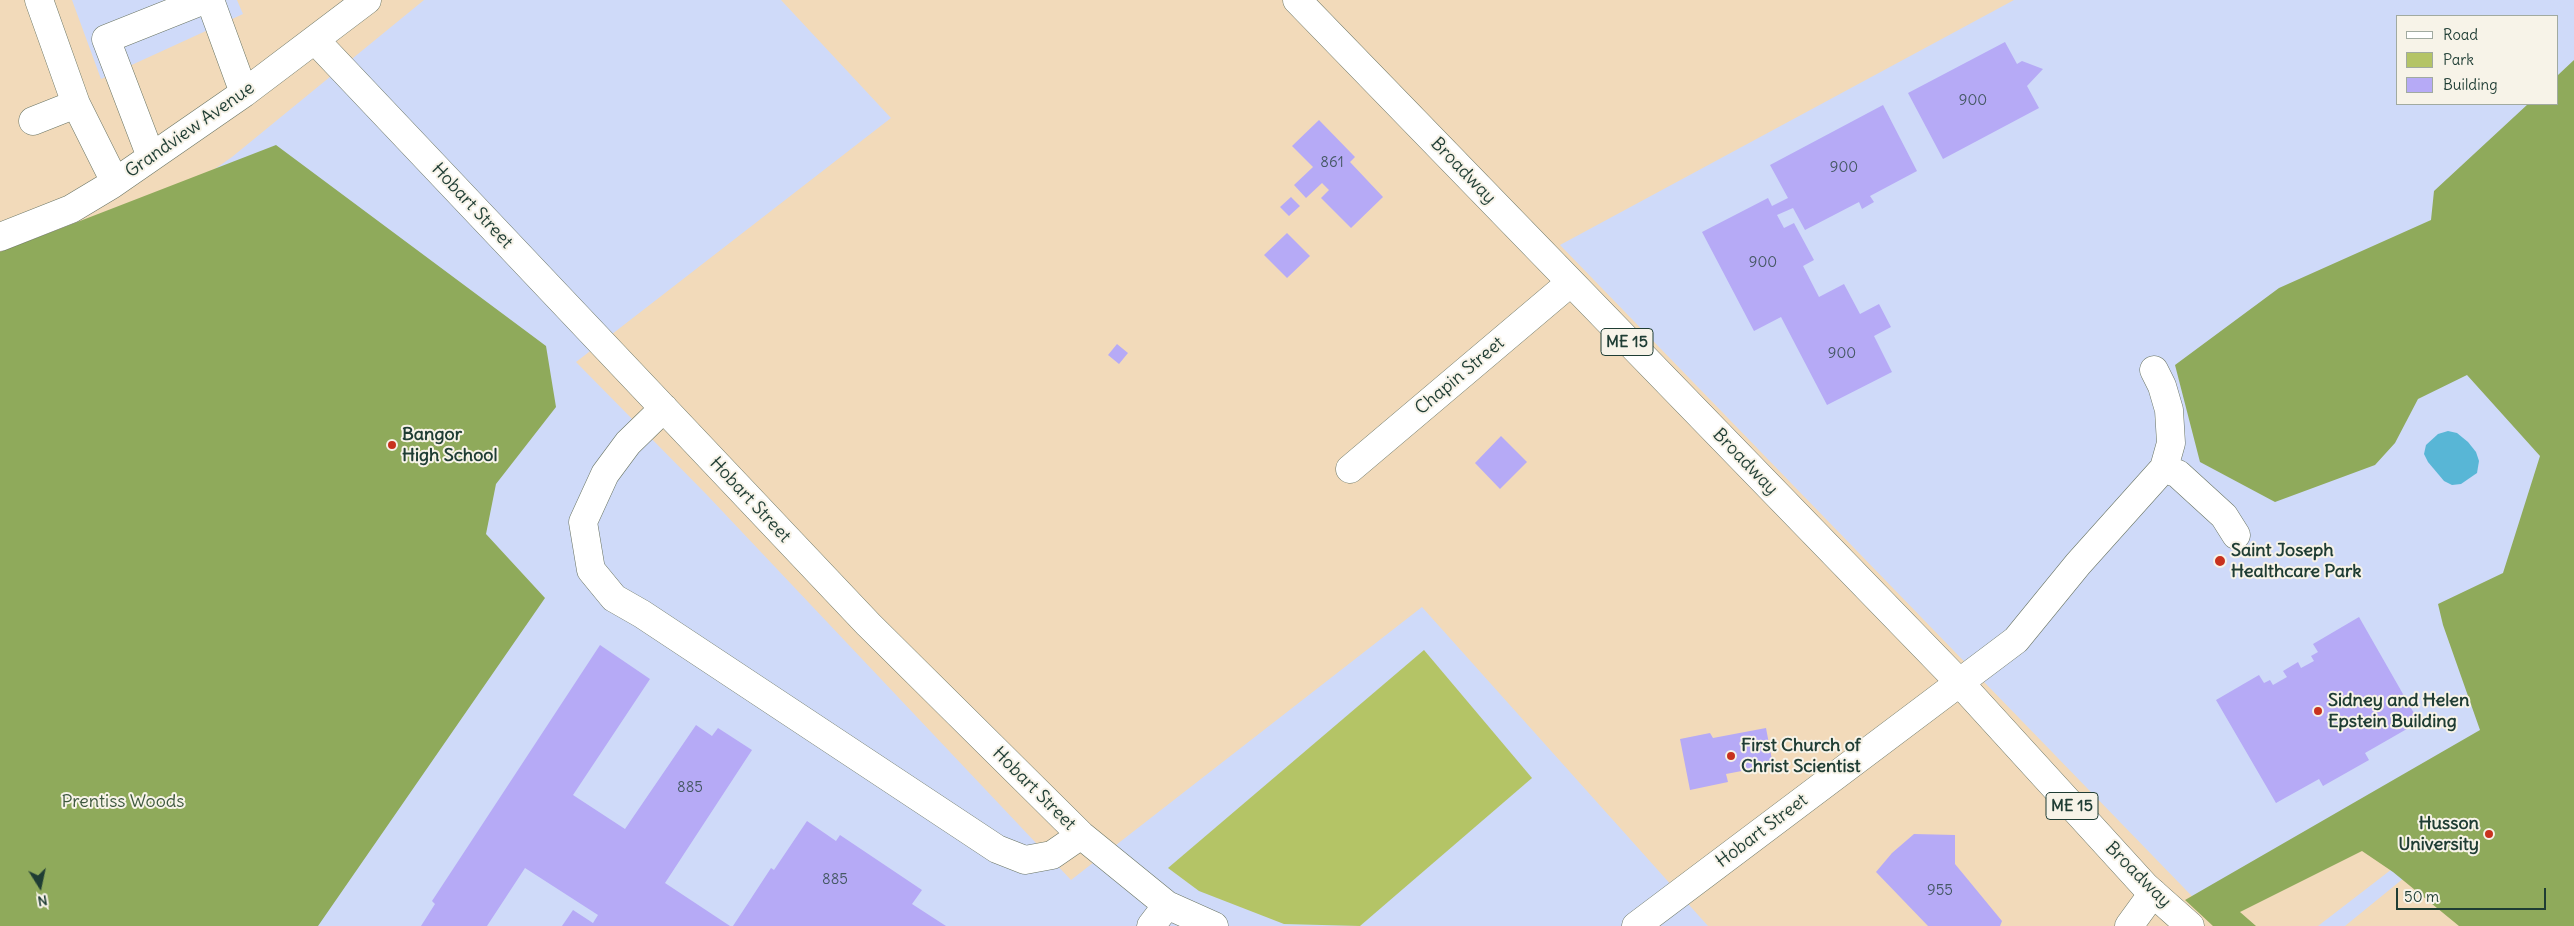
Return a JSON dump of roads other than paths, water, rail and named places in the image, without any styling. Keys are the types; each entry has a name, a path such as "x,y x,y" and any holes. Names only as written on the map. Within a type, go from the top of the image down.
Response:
{"street":[{"path":"39,0 76,104 115,182"},
{"path":"151,157 106,39 164,7 204,0"},
{"path":"210,0 244,93"},
{"name":"Grandview Avenue","path":"0,237 71,208 115,182 244,93 366,0"},
{"name":"Broadway","path":"1297,0 1570,284 1959,682 2153,893 2190,926"},
{"name":"Hobart Street","path":"315,40 868,624 1081,835 1159,916 1214,926"},
{"path":"33,122 76,104"},
{"name":"Chapin Street","path":"1350,469 1570,284"},
{"path":"2154,370 2162,386 2169,410 2171,442 2164,468 2178,474 2224,516 2236,535"},
{"path":"664,408 628,443 605,474 583,522 591,570 614,598 642,614 997,850 1024,860 1052,855 1081,835"},
{"name":"Hobart Street","path":"1636,926 2016,640 2078,564 2164,468"},
{"path":"2129,926 2153,893"}],"water":[{"path":"2448,431 2457,433 2468,442 2476,452 2479,461 2477,473 2461,484 2452,485 2444,481 2428,462 2424,454 2426,445 2438,434"}],"place":[{"name":"Bangor High School","path":"392,445"},
{"name":"Saint Joseph Healthcare Park","path":"2220,561"},
{"name":"Sidney and Helen Epstein Building","path":"2318,711"},
{"name":"First Church of Christ Scientist","path":"1731,756"},
{"name":"Husson University","path":"2489,834"}],"park label":[{"name":"Prentiss Woods","path":"123,802"}]}
